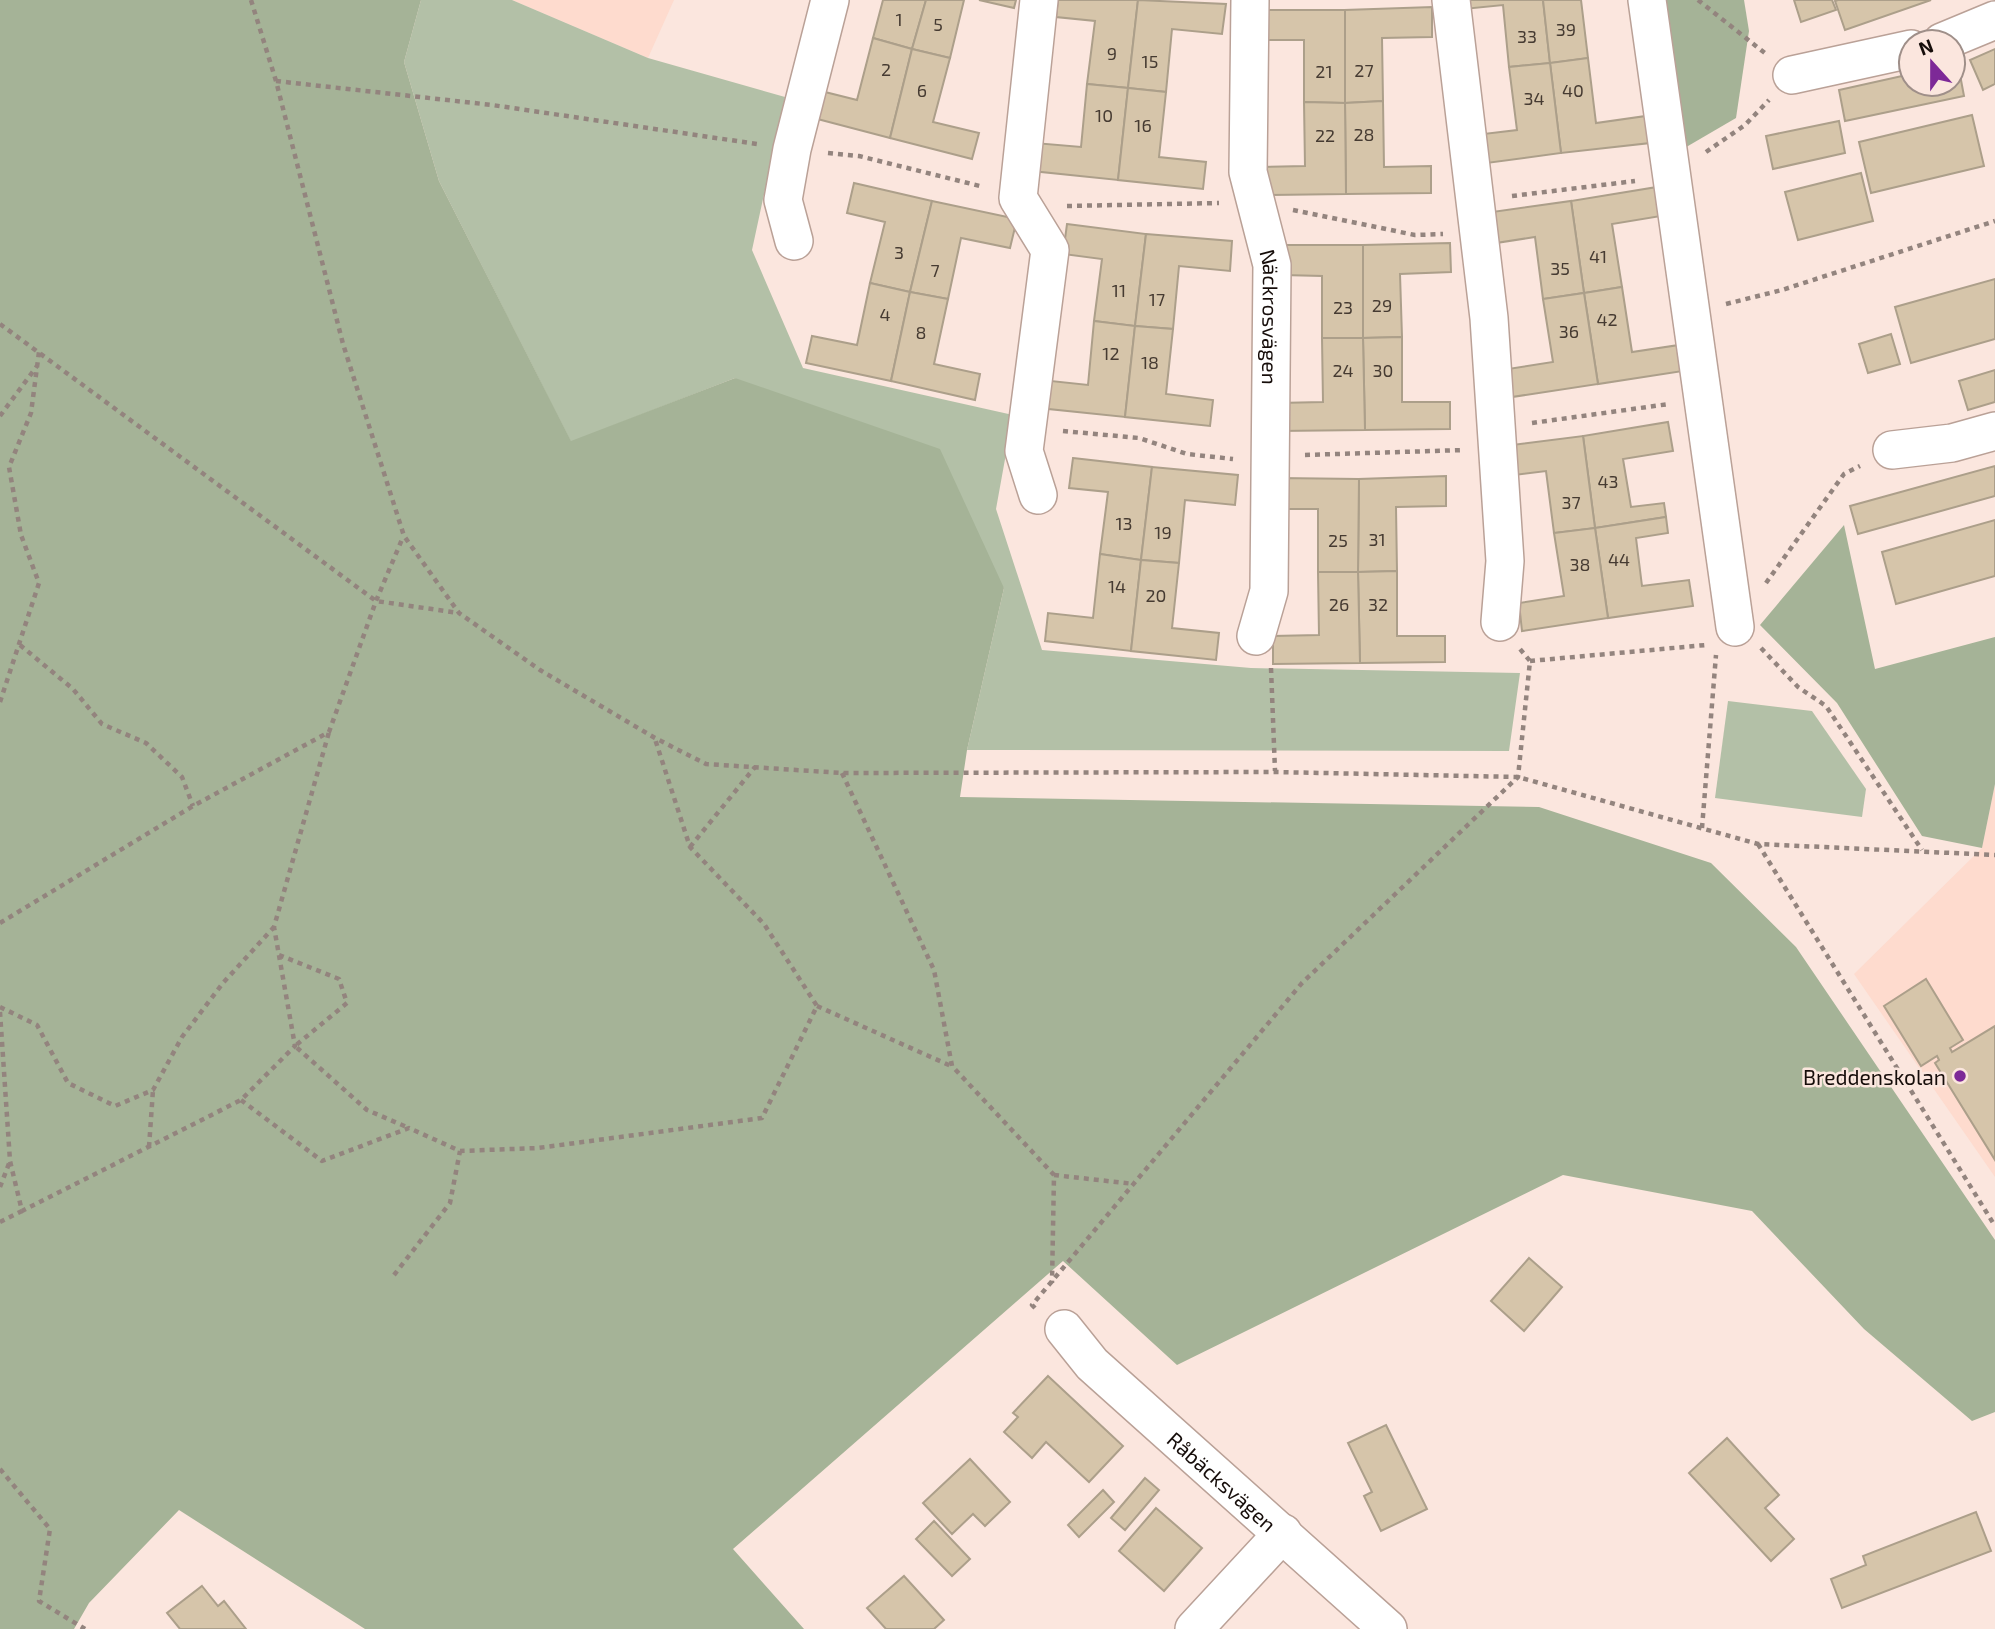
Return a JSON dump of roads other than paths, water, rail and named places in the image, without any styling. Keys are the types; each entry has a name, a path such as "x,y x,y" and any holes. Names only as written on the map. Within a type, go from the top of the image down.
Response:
{"street":[{"path":"794,241 783,200 792,149 830,0"},
{"path":"1038,495 1024,451 1050,250 1018,198 1039,0"},
{"name":"Näckrosvägen","path":"1250,0 1248,172 1272,265 1269,591 1256,636"},
{"path":"1451,0 1489,318 1505,561 1500,622"},
{"path":"1647,0 1703,400 1726,635"},
{"path":"1967,32 1995,20"},
{"path":"1792,75 1897,52"},
{"path":"1892,450 1952,443 1995,430"},
{"name":"Råbäcksvägen","path":"1064,1329 1092,1364 1388,1629"},
{"path":"1194,1629 1283,1533"}],"place":[{"name":"Breddenskolan","path":"1960,1076"}]}
